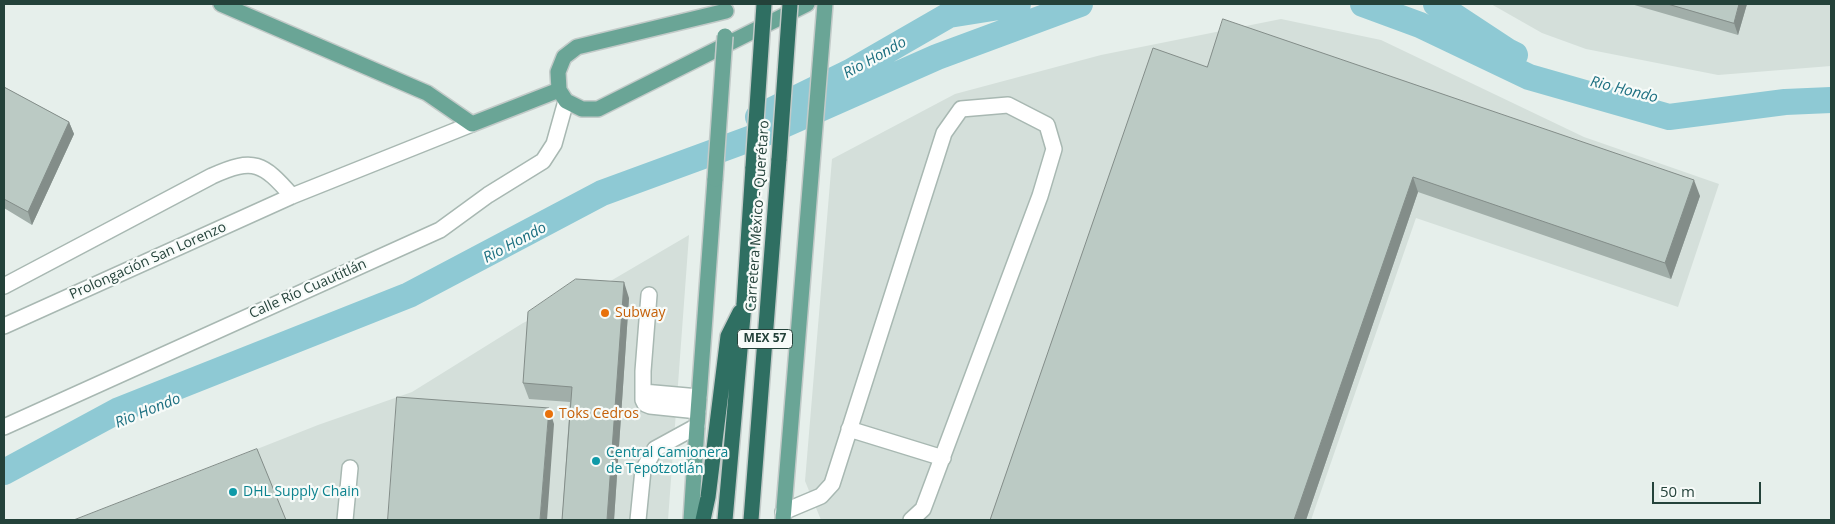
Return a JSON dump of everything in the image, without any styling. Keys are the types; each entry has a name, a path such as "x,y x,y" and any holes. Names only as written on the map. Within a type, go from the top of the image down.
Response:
{"highway":[{"name":"Carretera México - Querétaro","path":"725,520 744,304 764,4"},
{"name":"Carretera México - Querétaro","path":"751,520 790,4"},
{"path":"703,520 708,497 728,336 744,304"}],"main road":[{"path":"221,4 427,93 472,124"},
{"path":"691,520 698,411 715,179 725,36 726,7 577,47 564,58 558,72 563,95 582,109 598,109 807,4"},
{"path":"783,516 825,4"},
{"name":"Prolongación San Lorenzo","path":"472,124 563,95"}],"street":[{"name":"Calle Río Cuautitlán","path":"4,427 440,230 488,195 543,161 554,144 563,95"},
{"path":"783,516 821,496 832,484 944,133 961,109 1008,105 1047,125 1054,149 1037,205 924,508 911,520"},
{"name":"Prolongación San Lorenzo","path":"4,326 292,196 472,124"},
{"path":"4,286 212,176 242,164 262,168 276,177 292,196"},
{"path":"638,520 643,470 655,449 698,411 643,392 649,295"},
{"path":"849,429 943,458"},
{"path":"345,520 350,468"}],"shaded area":[{"path":"1491,4 1831,4 1831,66 1718,75 1586,49 1542,33"},
{"path":"1281,19 1381,40 1584,137 1719,184 1678,307 1416,218 1311,520 821,520 805,481 832,159 955,94 1101,55"},
{"path":"689,235 668,520 77,520 318,425 412,392 523,323 602,286"}],"building":[{"path":"1668,4 1739,4 1734,23"},
{"path":"1223,19 1694,180 1665,263 1413,177 1294,520 990,520 1153,48 1207,67"},
{"path":"4,87 69,122 28,212 4,199"},
{"name":"Central Camionera de Tepotzotlán","path":"576,279 624,282 607,520 562,520 572,387 523,383 528,312"},
{"path":"397,397 549,408 540,520 388,520"},
{"name":"DHL Supply Chain","path":"257,449 286,520 74,520"}],"waterway":[{"name":"Rio Hondo","path":"758,117 850,72 949,15 1018,4"},
{"name":"Rio Hondo","path":"4,472 119,410 409,295 602,193 763,134 937,57 1080,4"},
{"path":"1363,4 1420,25 1529,77 1669,117 1785,102 1831,100"},
{"name":"Rio Hondo","path":"1436,4 1515,55"}],"place":[{"name":"Subway","path":"605,313"},
{"name":"Toks Cedros","path":"549,414"},
{"name":"Central Camionera de Tepotzotlán","path":"596,461"},
{"name":"DHL Supply Chain","path":"233,492"}]}
